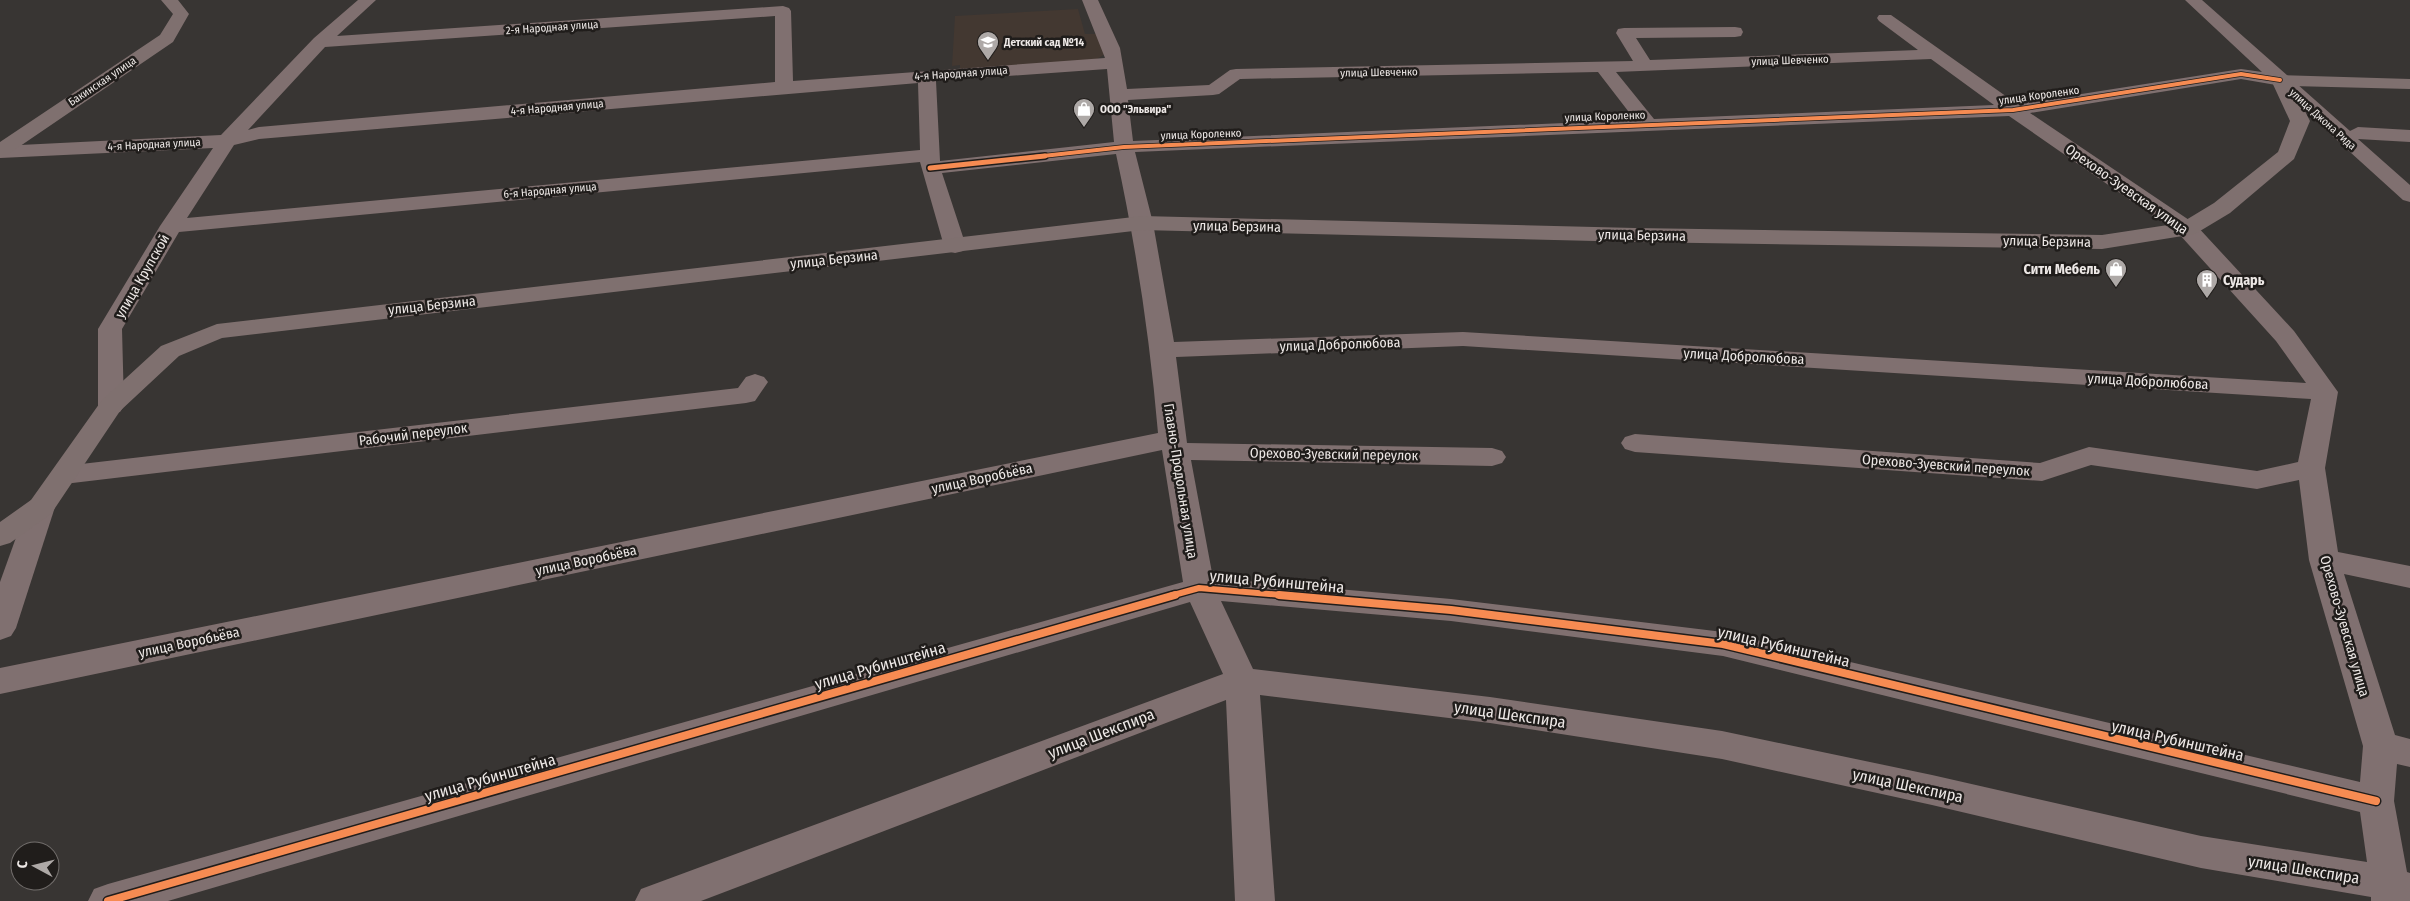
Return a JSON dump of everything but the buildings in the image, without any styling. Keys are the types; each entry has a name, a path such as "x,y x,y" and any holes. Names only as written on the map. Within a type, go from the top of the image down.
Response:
{"main road":[{"name":"Бакинская улица","path":"0,152 167,38 181,14 169,0"},
{"name":"улица Короленко","path":"2280,80 2410,84"},
{"name":"улица Берзина","path":"111,406 170,351 217,331 1142,223 1635,235 2102,242 2187,229 2222,208 2287,155 2300,121 2280,80"},
{"path":"0,536 41,507 111,406"}],"street":[{"name":"улица Крупской","path":"111,406 110,329 171,226 227,141 320,42 368,0"},
{"name":"Главно-Продольная улица","path":"1090,0 1112,48 1115,63 1124,147 1142,223 1163,350 1174,445 1199,588 1242,680 1255,901"},
{"name":"улица Джона Рида","path":"2193,0 2410,196"},
{"path":"620,22 628,7"},
{"name":"2-я Народная улица","path":"320,42 783,11 784,87"},
{"name":"Орехово-Зуевская улица","path":"1885,18 2013,110 2187,229 2285,336 2325,392 2311,468 2324,560 2395,750 2376,801 2396,892"},
{"path":"1645,65 1624,33 1735,32"},
{"name":"улица Шевченко","path":"1118,94 1213,90 1236,74 1603,67 1936,54"},
{"name":"4-я Народная улица","path":"0,152 227,141 259,133 926,75 1115,63"},
{"path":"1603,67 1649,125"},
{"name":"улица Короленко","path":"930,161 1124,147 2013,110 2240,74 2280,80"},
{"path":"926,75 930,161 955,246"},
{"path":"2358,133 2410,136"},
{"name":"6-я Народная улица","path":"171,226 930,161"},
{"name":"улица Добролюбова","path":"1163,350 1463,340 2325,392"},
{"name":"Рабочий переулок","path":"64,475 746,395 755,382"},
{"name":"Орехово-Зуевский переулок","path":"1635,443 2042,472 2089,456 2256,480 2311,468"},
{"name":"Орехово-Зуевский переулок","path":"1174,445 1492,457"},
{"name":"улица Воробьёва","path":"0,681 1174,445"},
{"path":"0,628 41,507"},
{"path":"2324,560 2410,577"},
{"name":"улица Рубинштейна","path":"108,901 1199,588 1451,610 1723,644 2376,801"},
{"name":"улица Шекспира","path":"655,901 1242,680 1490,710 1722,745 1941,792 2201,852 2396,892"}],"shaded area":[{"path":"1078,9 1085,34 1099,34 1105,54 1094,61 960,69 960,65 952,66 955,16"}],"cycle path":[{"path":"930,168 1124,147 2013,110 2241,74 2280,80"},
{"path":"108,901 1199,588 1451,610 1723,644 2376,801"}],"place":[{"name":"Детский сад №14","path":"988,61"},
{"name":"ООО \"Эльвира\"","path":"1084,128"},
{"name":"Сити Мебель","path":"2116,288"},
{"name":"Сударь","path":"2207,299"}]}
